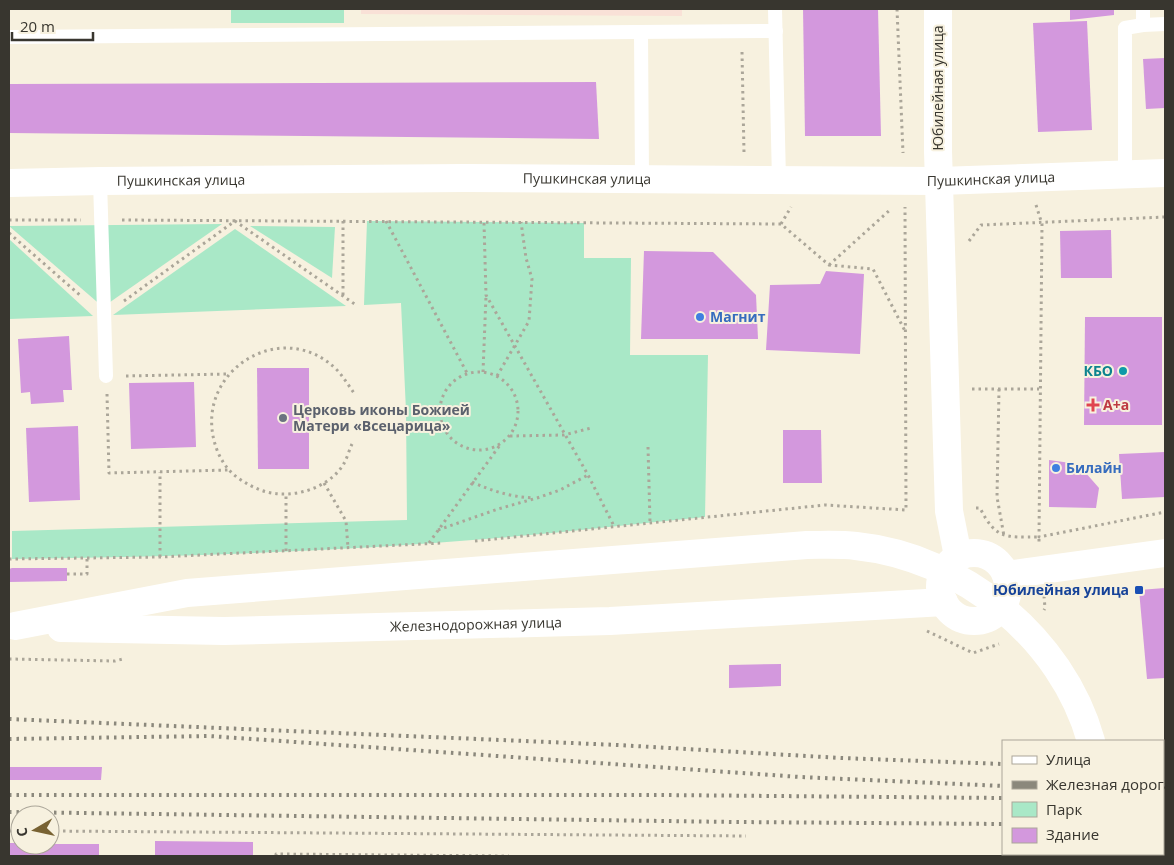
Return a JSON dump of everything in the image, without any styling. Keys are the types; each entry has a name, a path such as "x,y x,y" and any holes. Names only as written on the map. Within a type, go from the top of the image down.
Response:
{"main road":[{"name":"Юбилейная улица","path":"938,9 940,181 949,511 958,556"},
{"name":"Пушкинская улица","path":"9,183 455,178 642,179 745,180 787,189 905,188 940,181 1165,173"},
{"path":"12,626 187,593 807,545 856,546 883,550 928,563 955,576 983,593 1017,621 1040,645 1060,674 1082,717 1091,740"},
{"path":"977,552 994,560 1001,566 1006,575 1008,585 1004,604 990,617 980,620 962,619 953,614 944,602 939,589 940,579 950,562 958,556 977,552"},
{"path":"1006,575 1165,553"},
{"name":"Железнодорожная улица","path":"12,626 224,631 610,621 944,602"}],"lane":[{"path":"775,9 787,189"},
{"path":"1142,9 1143,25"},
{"path":"1125,174 1125,28 1165,24"},
{"path":"9,37 776,31"},
{"path":"641,32 642,179"},
{"path":"100,181 106,376"}],"path":[{"path":"470,541 825,506 906,510 905,188 897,9"},
{"path":"741,31 745,180"},
{"path":"1027,178 1042,224 1039,537"},
{"path":"829,265 905,188"},
{"path":"781,224 787,189"},
{"path":"968,244 981,225 1042,224 1165,217"},
{"path":"9,220 781,224 829,265 873,269 906,332"},
{"path":"235,221 356,305"},
{"path":"9,233 103,315 235,221"},
{"path":"343,221 344,297"},
{"path":"386,221 467,373"},
{"path":"498,376 514,345 529,322 532,279 526,258 521,222"},
{"path":"483,372 486,295 484,223"},
{"path":"486,295 588,475 614,526"},
{"path":"352,444 343,466 324,483 301,493 276,495 251,487 230,470 218,455 212,432 212,409 219,387 233,369 252,355 274,349 297,349 319,357 338,371 354,393"},
{"path":"428,544 500,444 510,436 516,425 519,413 512,388 498,376 483,372 467,373 452,382 444,393 440,410 440,419 445,431 453,441 464,447 476,450 488,449 500,444"},
{"path":"229,374 106,376 109,473 230,470"},
{"path":"999,389 997,497 1004,537"},
{"path":"945,390 1039,389"},
{"path":"353,414 440,410"},
{"path":"510,436 564,435 591,428"},
{"path":"648,447 650,522"},
{"path":"160,472 160,557"},
{"path":"438,530 560,490 588,475"},
{"path":"472,482 494,492 518,497 537,498"},
{"path":"324,483 346,521 348,548"},
{"path":"286,494 286,551"},
{"path":"949,511 980,508 988,524 1004,537 1039,537 1165,512"},
{"path":"9,558 160,557 450,543"},
{"path":"67,574 87,574 87,558"},
{"path":"9,659 115,660"},
{"path":"60,831 746,836"},
{"path":"276,856 276,854 509,856"}],"shaded area":[{"path":"361,9 682,9 682,16 361,14"}],"green space":[{"path":"231,9 344,9 344,23 231,23"},
{"path":"367,221 584,223 584,258 631,258 630,355 708,355 705,517 524,536 377,547 195,555 12,559 12,531 407,520 406,411 401,303 364,305"},
{"path":"222,224 103,307 9,226"},
{"path":"250,226 335,227 332,278"},
{"path":"235,229 346,306 113,315"},
{"path":"9,239 93,316 9,319"}],"building":[{"path":"803,9 878,9 881,136 805,136"},
{"path":"1070,9 1114,9 1114,15 1070,20"},
{"path":"1087,21 1092,130 1038,132 1033,23"},
{"path":"1165,58 1165,108 1146,109 1143,59"},
{"path":"596,82 599,139 9,133 9,84"},
{"path":"1111,230 1112,278 1061,278 1060,231"},
{"name":"Магнит","path":"644,251 713,252 756,295 758,339 641,339"},
{"path":"826,271 864,274 860,354 766,350 770,285 820,284"},
{"name":"КБО","path":"1085,317 1162,317 1162,425 1084,425"},
{"path":"69,336 72,390 63,390 64,402 31,404 30,392 21,393 18,339"},
{"name":"Церковь иконы Божией Матери «Всецарица»","path":"257,368 309,368 309,469 258,469"},
{"path":"194,382 196,447 131,449 129,383"},
{"path":"78,426 80,500 29,502 26,428"},
{"path":"783,430 821,430 822,483 783,483"},
{"path":"1165,452 1165,497 1122,499 1119,454"},
{"path":"1049,460 1078,464 1099,488 1096,508 1049,507"},
{"path":"67,568 67,581 9,582 9,569"},
{"path":"1165,588 1165,678 1147,679 1139,590"},
{"path":"781,664 781,686 729,688 729,665"},
{"path":"9,767 102,767 101,780 9,780"},
{"path":"155,841 253,842 253,856 155,856"},
{"path":"9,843 10,855 60,855 60,844 99,844 99,856 9,856"}],"railway":[{"path":"9,719 618,745 841,758 1002,764"},
{"path":"9,739 209,736 800,777 1002,786"},
{"path":"9,795 661,795 1002,798"},
{"path":"9,812 1002,824"}],"place":[{"name":"Магнит","path":"700,317"},
{"name":"КБО","path":"1123,371"},
{"name":"А+а","path":"1093,405"},
{"name":"Церковь иконы Божией Матери «Всецарица»","path":"283,418"},
{"name":"Билайн","path":"1056,468"},
{"name":"Юбилейная улица","path":"1139,590"}]}
